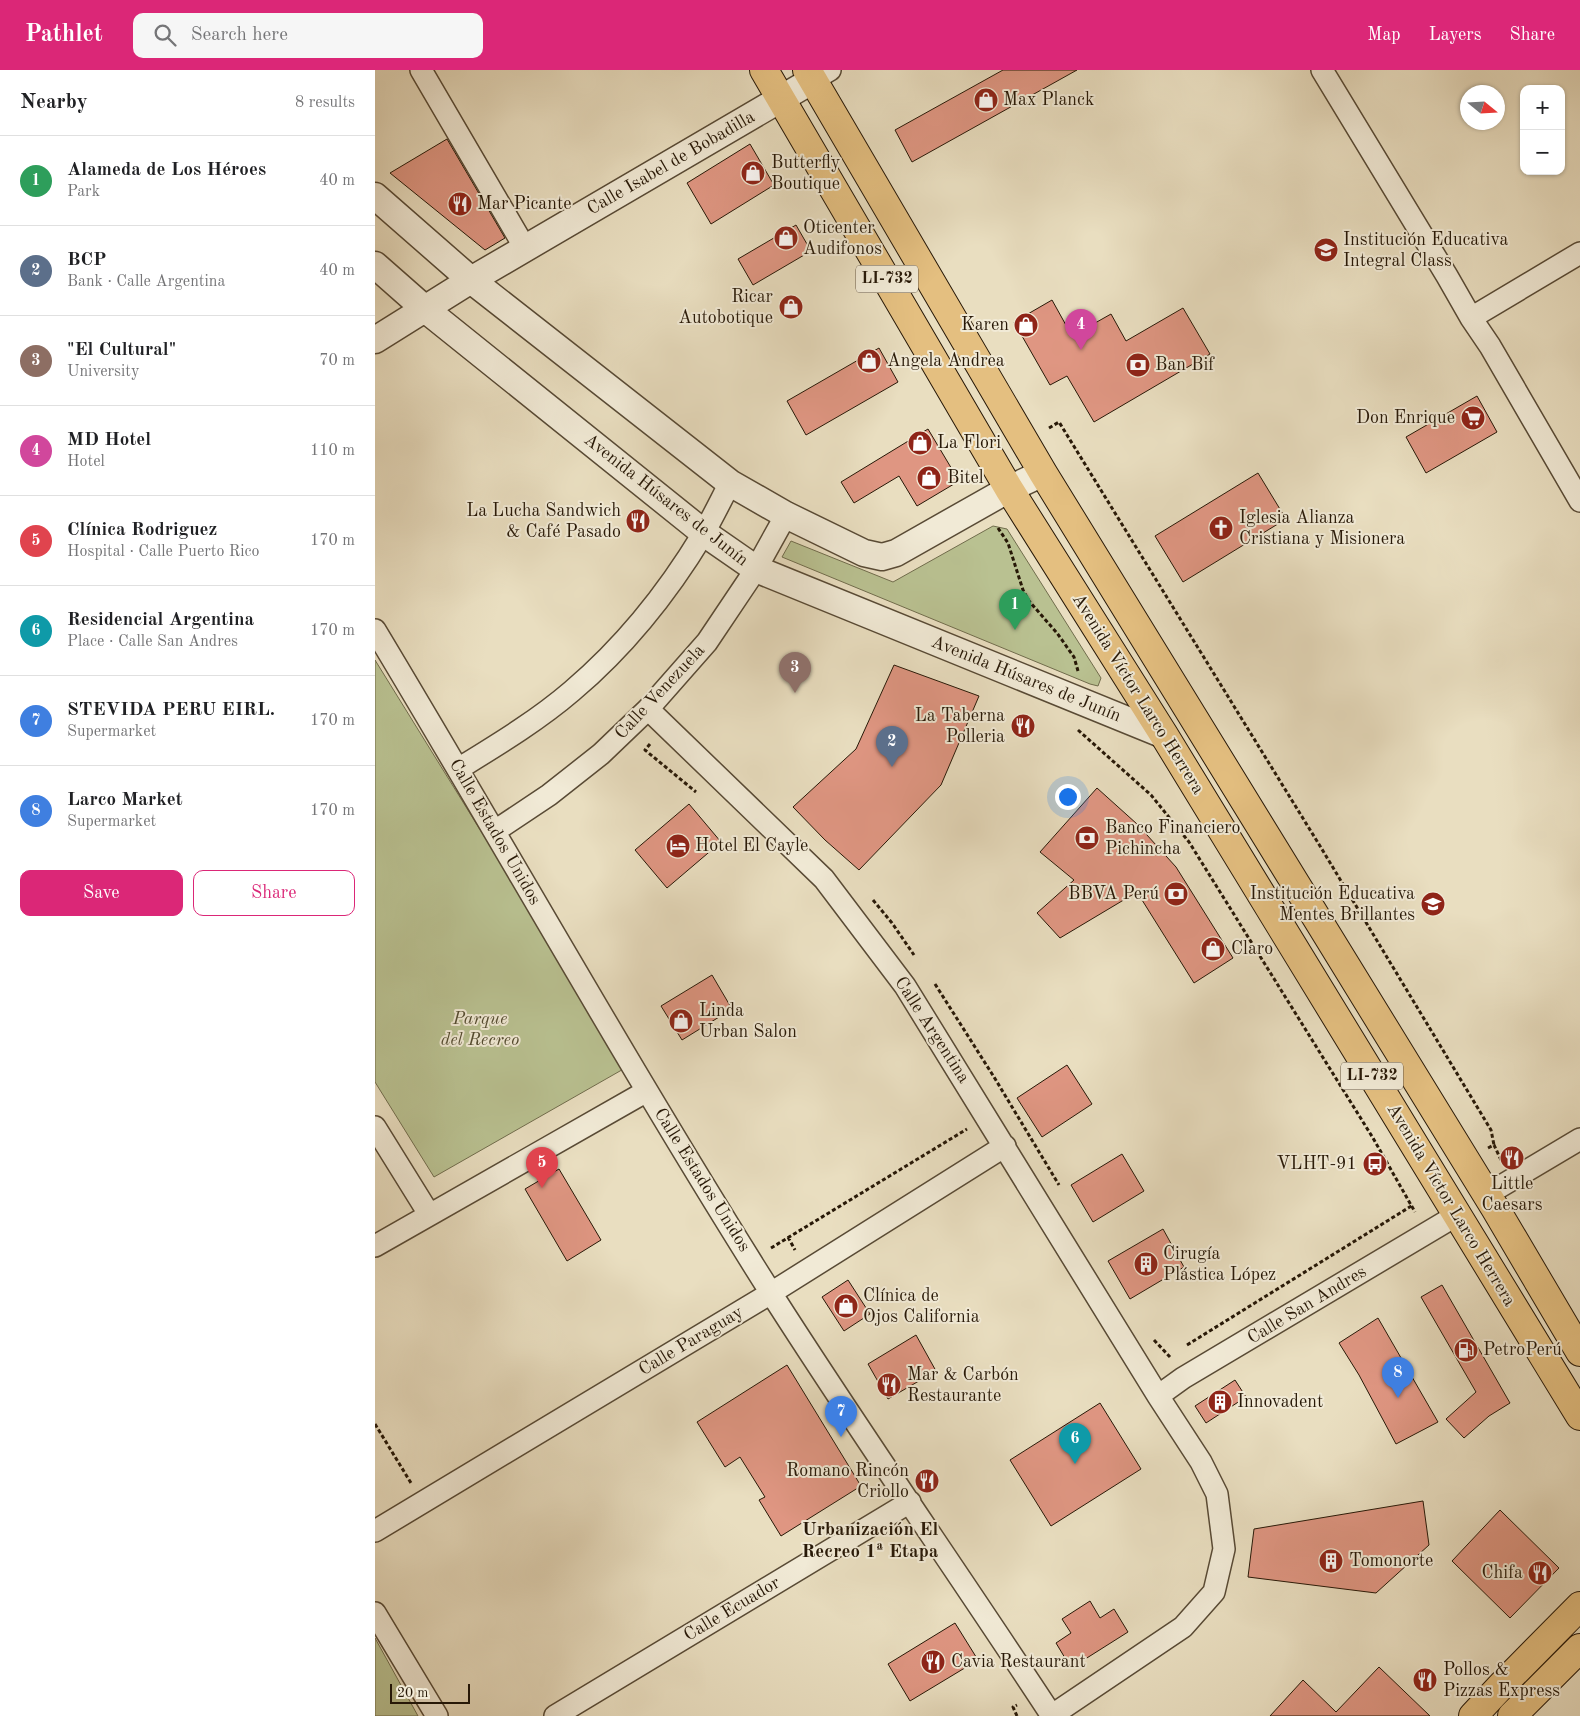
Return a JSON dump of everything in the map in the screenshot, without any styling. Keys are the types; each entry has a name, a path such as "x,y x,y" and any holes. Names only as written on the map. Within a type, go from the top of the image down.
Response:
{"main road":[{"name":"Avenida Víctor Larco Herrera","path":"764,70 1009,489 1164,735 1580,1416"},
{"name":"Avenida Víctor Larco Herrera","path":"816,73 1043,473 1486,1195 1580,1352"},
{"path":"1473,1716 1580,1606"},
{"path":"1512,1716 1580,1648"}],"street":[{"path":"421,70 525,248"},
{"path":"1322,70 1471,318 1490,346 1580,501"},
{"name":"Calle Isabel de Bobadilla","path":"375,340 471,280 781,98 816,73"},
{"path":"375,196 471,280 730,483 786,515 864,553 882,557 897,553 983,503 1043,473"},
{"path":"1471,318 1580,253"},
{"name":"Avenida Húsares de Junín","path":"375,265 425,309 704,533 756,569 1164,735"},
{"path":"458,769 517,733 564,698 622,644 666,591 704,533 730,483"},
{"name":"Calle Venezuela","path":"495,831 549,795 586,766 649,709 707,642 756,569 786,515"},
{"name":"Calle Estados Unidos","path":"375,630 647,1091 771,1293 1051,1716"},
{"name":"Calle Argentina","path":"649,709 824,878 905,986 1158,1396 1201,1462 1217,1494 1224,1549 1213,1592 1183,1627 1051,1716"},
{"path":"375,1246 647,1091"},
{"path":"375,1127 429,1214"},
{"path":"1486,1195 1580,1139"},
{"name":"Calle Paraguay","path":"375,1530 771,1293 1005,1146"},
{"name":"Calle San Andres","path":"1158,1396 1183,1378 1457,1215"},
{"name":"Calle Ecuador","path":"555,1716 910,1502"},
{"path":"375,1613 437,1716"}],"path":[{"path":"1025,441 1059,422 1451,1063 1491,1130 1494,1144"},
{"path":"983,503 1008,543 1023,590 1029,601 1057,633 1073,657 1078,672 1079,700 1071,725 1095,744 1151,795 1189,842 1373,1138 1412,1206"},
{"path":"752,1261 788,1237 967,1129 982,1109"},
{"path":"1185,1346 1412,1206 1435,1179"},
{"path":"1169,1356 1177,1351"},
{"path":"375,1424 423,1502"},
{"path":"1017,1716 1013,1708 1037,1693"}],"green space":[{"path":"993,526 1007,529 1101,678 1098,686 782,557 791,541 893,582"},
{"name":"Parque del Recreo","path":"375,660 627,1067 434,1177 375,1082"},
{"path":"375,1638 418,1716 375,1716"}],"building":[{"name":"Max Planck","path":"1003,70 1077,70 912,162 895,130"},
{"name":"Mar Picante","path":"447,139 505,238 485,250 390,173"},
{"path":"750,144 774,185 711,224 687,183"},
{"path":"796,225 811,251 753,285 738,259"},
{"name":"Ban Bif","path":"1052,300 1072,336 1111,314 1126,341 1183,308 1210,354 1094,422 1067,376 1050,385 1014,322"},
{"path":"879,348 898,382 806,435 787,401"},
{"path":"1477,396 1497,432 1426,473 1406,437"},
{"path":"928,429 959,481 917,506 899,476 854,503 841,482"},
{"name":"Iglesia Alianza Cristiana y Misionera","path":"1258,473 1286,519 1183,582 1155,536"},
{"path":"894,665 979,696 941,785 859,870 825,840 793,807 856,749"},
{"path":"1097,788 1137,824 1176,867 1233,958 1194,983 1137,892 1060,938 1037,913 1074,880 1040,852"},
{"name":"Hotel El Cayle","path":"689,804 721,842 667,888 635,850"},
{"path":"712,975 732,1009 682,1040 661,1006"},
{"path":"1067,1065 1092,1104 1042,1137 1017,1098"},
{"path":"1122,1154 1144,1191 1093,1222 1071,1185"},
{"path":"559,1169 601,1240 567,1261 525,1189"},
{"name":"Cirugía Plástica López","path":"1163,1229 1184,1267 1130,1299 1108,1261"},
{"name":"Clínica de Ojos California","path":"848,1280 870,1314 844,1331 822,1297"},
{"name":"PetroPerú","path":"1442,1285 1510,1403 1489,1416 1464,1438 1446,1419 1476,1392 1421,1297"},
{"path":"1378,1318 1438,1422 1396,1444 1359,1375 1339,1343"},
{"path":"916,1335 936,1371 888,1399 868,1364"},
{"path":"787,1365 861,1486 781,1536 759,1500 765,1497 740,1457 725,1467 697,1422"},
{"name":"Innovadent","path":"1235,1380 1246,1397 1206,1423 1195,1406"},
{"path":"1100,1403 1141,1469 1051,1526 1010,1460"},
{"name":"Tomonorte","path":"1423,1501 1429,1545 1376,1593 1248,1577 1254,1529"},
{"path":"1500,1510 1559,1568 1510,1618 1452,1561"},
{"path":"1090,1601 1100,1618 1114,1609 1128,1632 1071,1668 1056,1643 1071,1633 1062,1619"},
{"name":"Cavia Restaurant","path":"955,1623 978,1660 910,1701 888,1664"},
{"path":"1379,1667 1430,1716 1270,1716 1303,1680 1336,1712"}],"place":[{"name":"Max Planck","path":"986,100"},
{"name":"Butterfly Boutique","path":"753,173"},
{"name":"Mar Picante","path":"460,204"},
{"name":"Oticenter Audifonos","path":"786,238"},
{"name":"Institución Educativa Integral Class","path":"1326,250"},
{"name":"Ricar Autobotique","path":"791,307"},
{"name":"Karen","path":"1026,325"},
{"name":"MD Hotel","path":"1081,350"},
{"name":"Angela Andrea","path":"869,361"},
{"name":"Ban Bif","path":"1138,365"},
{"name":"Don Enrique","path":"1473,418"},
{"name":"La Flori","path":"920,443"},
{"name":"Bitel","path":"929,478"},
{"name":"La Lucha Sandwich & Café Pasado","path":"638,521"},
{"name":"Iglesia Alianza Cristiana y Misionera","path":"1221,528"},
{"name":"Alameda de Los Héroes","path":"1015,630"},
{"name":"\"El Cultural\"","path":"795,693"},
{"name":"La Taberna Polleria","path":"1023,726"},
{"name":"BCP","path":"892,767"},
{"name":"Banco Financiero Pichincha","path":"1087,838"},
{"name":"Hotel El Cayle","path":"678,846"},
{"name":"BBVA Perú","path":"1176,894"},
{"name":"Institución Educativa Mentes Brillantes","path":"1433,904"},
{"name":"Claro","path":"1213,949"},
{"name":"Linda Urban Salon","path":"681,1021"},
{"name":"Little Caesars","path":"1512,1158"},
{"name":"VLHT-91","path":"1375,1164"},
{"name":"Clínica Rodriguez","path":"542,1188"},
{"name":"Cirugía Plástica López","path":"1146,1264"},
{"name":"Clínica de Ojos California","path":"846,1306"},
{"name":"PetroPerú","path":"1466,1350"},
{"name":"Mar & Carbón Restaurante","path":"889,1385"},
{"name":"Larco Market","path":"1398,1398"},
{"name":"Innovadent","path":"1220,1402"},
{"name":"STEVIDA PERU EIRL.","path":"841,1437"},
{"name":"Residencial Argentina","path":"1075,1464"},
{"name":"Romano Rincón Criollo","path":"927,1481"},
{"name":"Tomonorte","path":"1331,1561"},
{"name":"Chifa","path":"1540,1573"},
{"name":"Cavia Restaurant","path":"933,1662"},
{"name":"Pollos & Pizzas Express","path":"1425,1680"}],"district":[{"name":"Urbanización El Recreo 1ª Etapa","path":"870,1541"}]}
